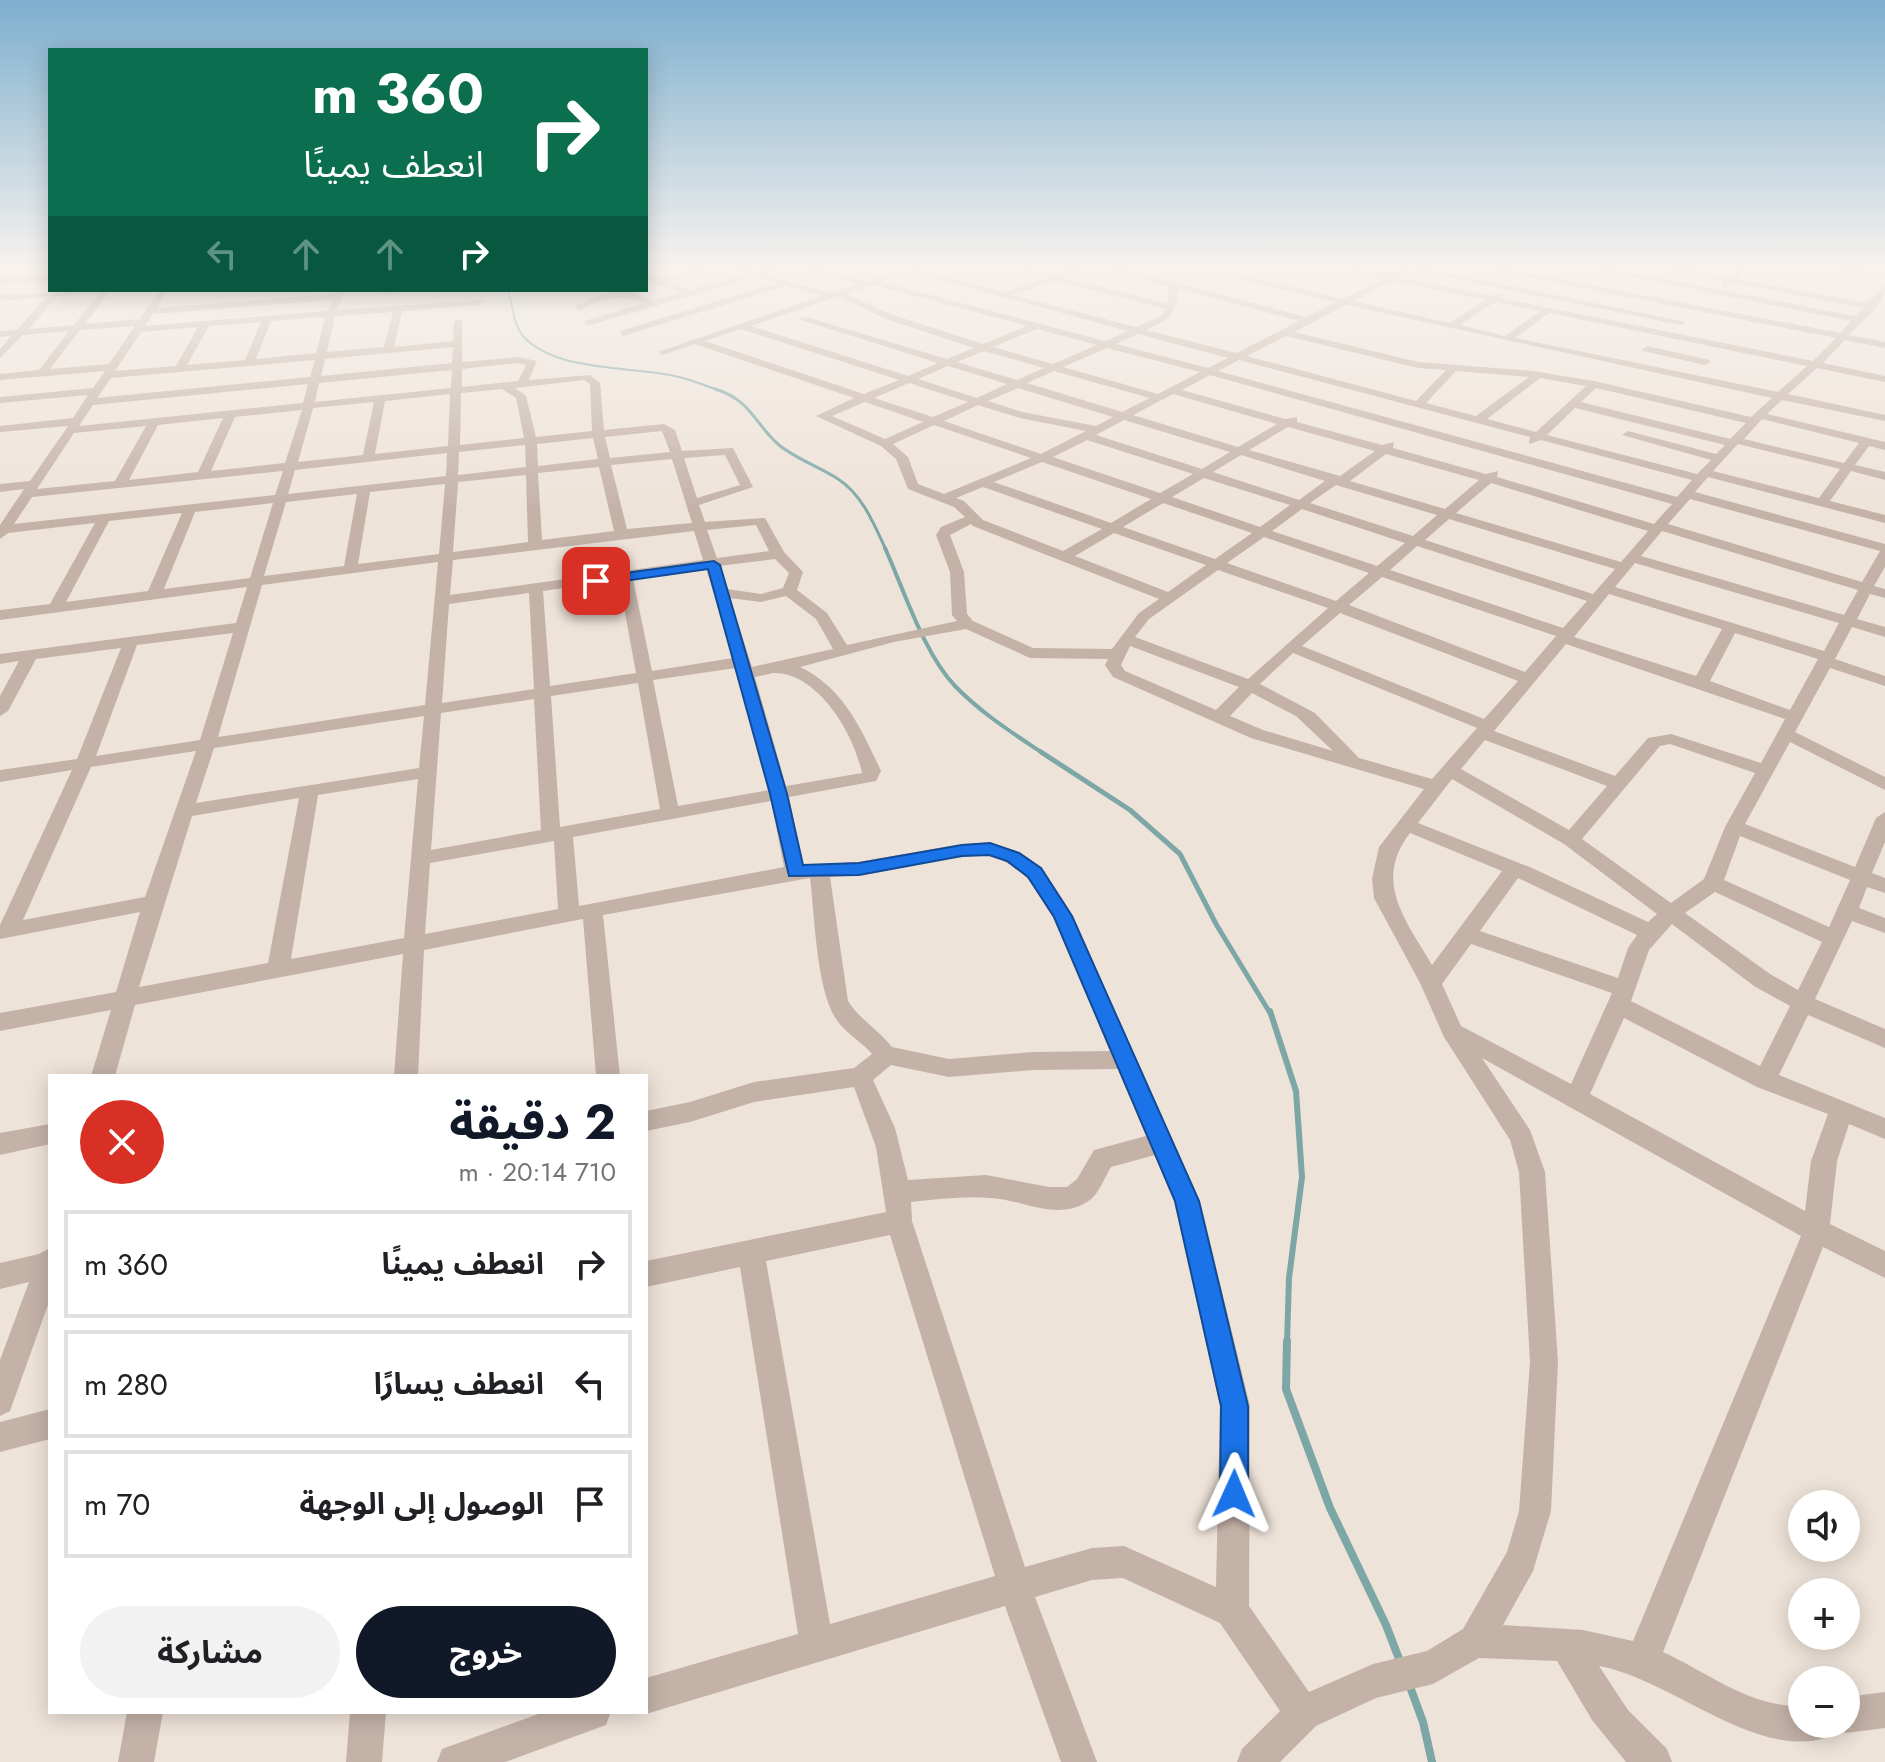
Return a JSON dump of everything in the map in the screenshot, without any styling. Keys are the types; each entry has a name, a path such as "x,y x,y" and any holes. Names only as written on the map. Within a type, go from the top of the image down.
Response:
{"street":[{"path":"42,373 64,346"},
{"path":"2,532 127,346"},
{"path":"180,368 193,346"},
{"path":"249,362 256,346"},
{"path":"104,1074 153,902 207,744 256,582 323,346"},
{"path":"0,377 180,368 431,346"},
{"path":"406,1074 452,481 457,346"},
{"path":"663,352 680,346"},
{"path":"711,346 1044,457 1701,683 1790,725 1885,784"},
{"path":"804,346 1020,415 1129,444 1204,474 1417,542 1602,594 1731,626 1885,681"},
{"path":"908,346 949,362 1239,452 1629,563 1866,589 1885,594"},
{"path":"885,443 1104,346"},
{"path":"1111,346 1207,373 1305,412 1383,450 1487,479 1545,480 1709,470 1846,468 1885,476"},
{"path":"1199,346 1298,372 1355,382 1440,410 1606,453 1709,470 1885,519"},
{"path":"945,498 1044,457 1256,346"},
{"path":"1341,346 1388,363 1452,370 1688,377 1884,416"},
{"path":"1544,346 1569,351 1609,376 1756,418 1885,446"},
{"path":"1557,359 1576,346"},
{"path":"1218,718 1291,647 1516,457 1574,404 1651,346"},
{"path":"1688,377 1722,346"},
{"path":"1723,346 1885,379"},
{"path":"1255,1762 1303,1713 1373,1681 1433,1667 1475,1641 1521,1559 1535,1511 1544,1362 1532,1172 1521,1137 1452,1031 1431,983 1384,898 1382,879 1389,847 1443,778 1709,470 1778,396 1834,346"},
{"path":"1849,346 1872,355"},
{"path":"1158,397 986,347 822,416 885,443 902,457 912,486 967,510 972,519 1170,598"},
{"path":"1332,353 1344,347"},
{"path":"1647,349 1705,362"},
{"path":"792,373 851,351"},
{"path":"0,400 314,380 531,361 533,363 523,377 524,385"},
{"path":"1298,372 1310,366"},
{"path":"1420,403 1452,370"},
{"path":"1478,420 1539,372"},
{"path":"0,429 154,422 506,387 577,377 591,379 595,383 598,433 621,534"},
{"path":"1064,557 1355,382"},
{"path":"506,387 521,396 531,441 535,545"},
{"path":"1170,390 1412,427 1516,457 1545,480 1768,578 1849,621 1885,632"},
{"path":"368,458 380,400"},
{"path":"1574,404 1644,421 1709,470"},
{"path":"1440,410 1144,616 1115,654 1113,665 1119,674 1257,734 1355,762 1443,778 1571,840 1728,957 1802,1003 1885,1039"},
{"path":"1839,434 1858,412"},
{"path":"203,475 230,414"},
{"path":"1606,453 1644,421"},
{"path":"120,484 154,422"},
{"path":"0,488 120,484 598,433 664,427 669,430 714,565 779,794 807,872 837,1002 847,1018 869,1034 886,1056"},
{"path":"1148,434 1160,427"},
{"path":"1577,1096 1639,948 1650,932 1670,914 1713,883 1734,827 1885,551 1628,435"},
{"path":"1822,503 1866,441"},
{"path":"2,532 729,451 747,487 693,503"},
{"path":"984,483 1339,607 1530,680"},
{"path":"350,570 364,490"},
{"path":"154,595 189,511"},
{"path":"972,519 946,530 943,535 957,572 960,615 968,624 1030,653 1115,654"},
{"path":"56,607 103,520"},
{"path":"0,615 621,534 760,521 778,554 796,572 789,591"},
{"path":"442,601 778,554"},
{"path":"626,577 670,813"},
{"path":"536,589 542,692 557,834 580,912 608,1074"},
{"path":"789,591 822,616 842,651"},
{"path":"722,593 761,598 789,591"},
{"path":"778,668 968,624"},
{"path":"1701,683 1731,626"},
{"path":"0,659 242,627"},
{"path":"1125,639 1249,686 1305,714 1355,762"},
{"path":"4,932 85,761 131,642"},
{"path":"1291,647 1618,784"},
{"path":"0,711 30,655"},
{"path":"0,776 644,676 744,667 778,668 800,673 832,695 872,771 863,780 421,858"},
{"path":"1571,840 1654,742 1661,739 1671,739 1765,770"},
{"path":"183,811 429,772"},
{"path":"278,970 310,791"},
{"path":"1765,1080 1847,911 1885,818"},
{"path":"1406,825 1514,869 1650,932"},
{"path":"1734,827 1885,886"},
{"path":"0,1022 807,872 859,869 962,850 990,849 1013,857 1034,873 1063,916 1187,1201 1235,1406 1232,1611"},
{"path":"1431,983 1514,869"},
{"path":"1713,883 1833,938"},
{"path":"4,932 153,902"},
{"path":"1847,911 1885,926"},
{"path":"1468,935 1621,996 1765,1080 1885,1129"},
{"path":"1452,1031 1577,1096 1816,1232 1885,1265"},
{"path":"648,1121 690,1112 754,1092 860,1077 886,1056 899,1056 949,1068 1033,1061 1125,1060"},
{"path":"860,1077 874,1102 899,1206 1015,1588 1079,1762"},
{"path":"1642,1661 1816,1232 1824,1161 1842,1109"},
{"path":"0,1144 48,1134"},
{"path":"648,1274 751,1253 957,1186 1000,1187 1054,1199 1068,1198 1088,1185 1103,1158 1162,1143"},
{"path":"751,1253 817,1645"},
{"path":"0,1276 48,1264"},
{"path":"0,1401 48,1269"},
{"path":"0,1437 48,1425"},
{"path":"648,1695 1092,1564 1124,1562 1232,1611 1303,1713"},
{"path":"1475,1641 1567,1645 1642,1661 1748,1712 1788,1722"},
{"path":"1567,1645 1599,1699 1654,1762"},
{"path":"1860,1713 1885,1710"},
{"path":"136,1762 145,1714"},
{"path":"364,1762 368,1714"},
{"path":"455,1762 587,1714"}],"waterway":[{"path":"535,346 573,362 675,376 721,391"},
{"path":"715,389 737,399 779,445 847,485 867,511 886,550"},
{"path":"885,548 924,639 944,673 998,723 1042,753"},
{"path":"1042,753 1130,810 1180,854 1216,924 1270,1013"},
{"path":"1270,1011 1296,1091 1302,1177 1289,1278 1287,1343"},
{"path":"1287,1341 1286,1389 1330,1508 1386,1625 1401,1664"},
{"path":"1409,1684 1423,1722 1432,1762"}],"route":[{"path":"596,581 714,565 779,794 795,872 859,869 962,850 990,849 1013,857 1034,873 1063,916 1187,1201 1235,1406 1234,1494"}]}
